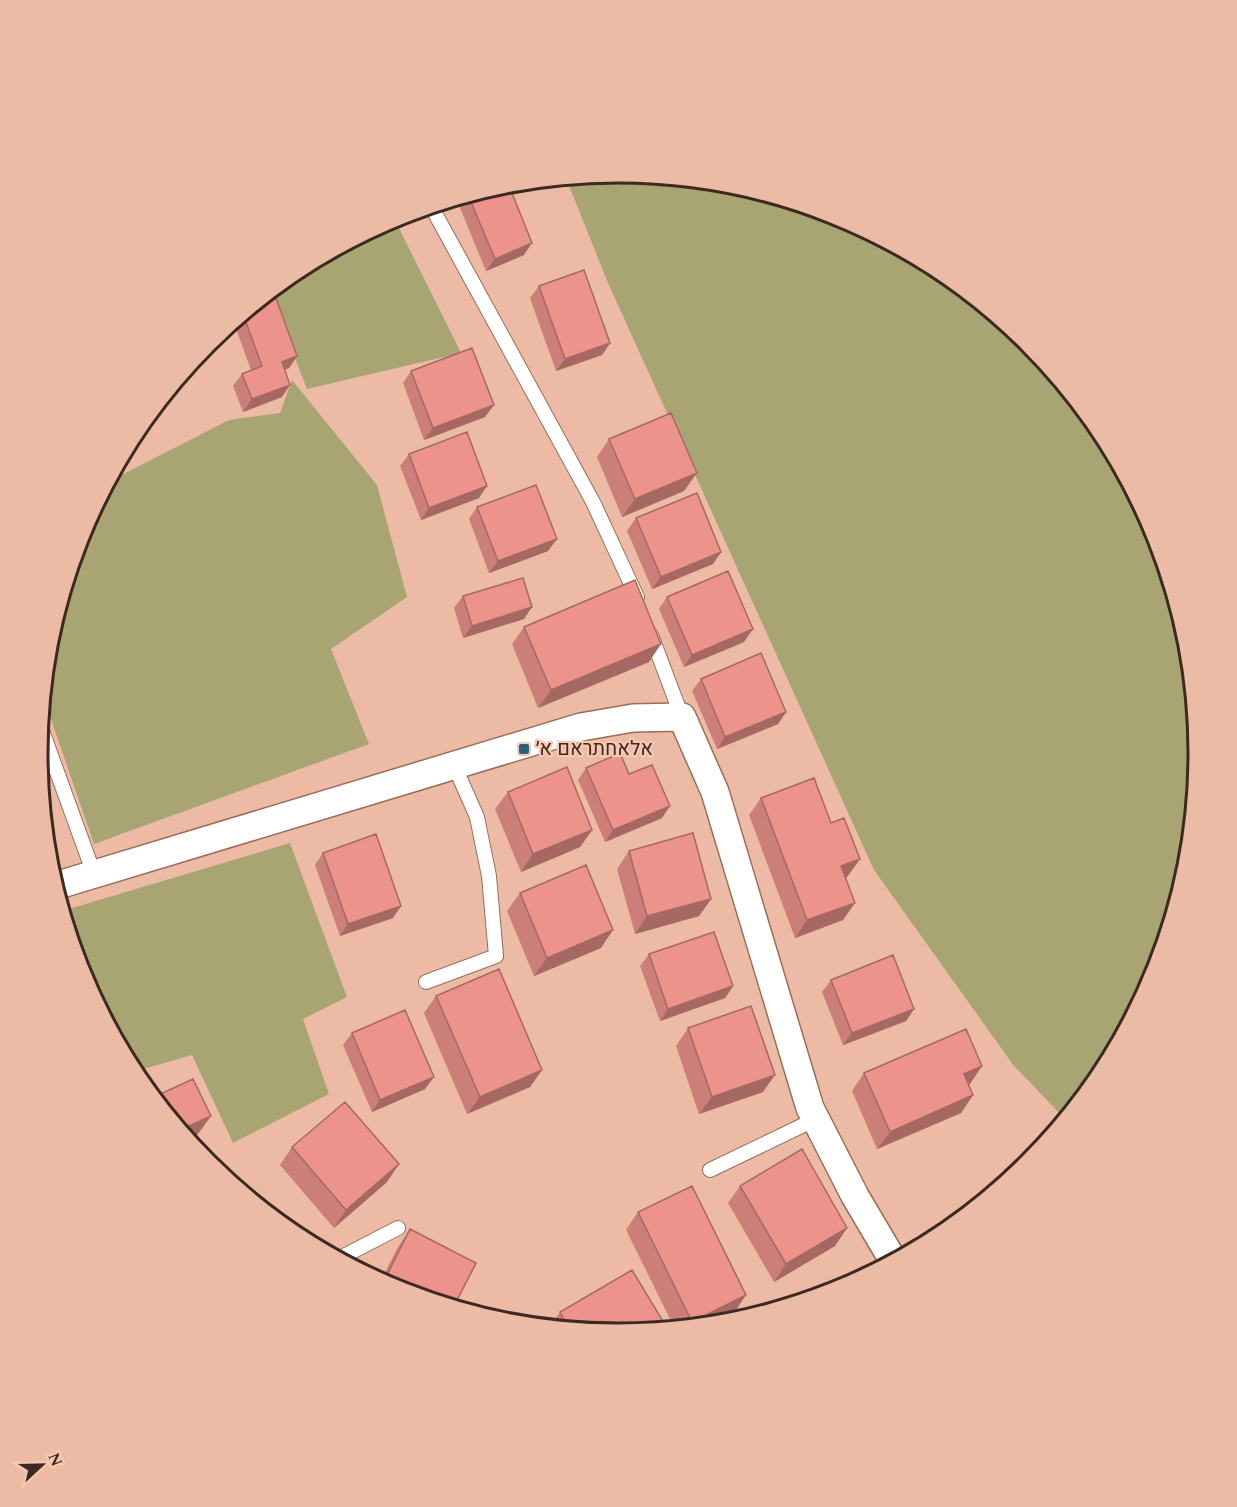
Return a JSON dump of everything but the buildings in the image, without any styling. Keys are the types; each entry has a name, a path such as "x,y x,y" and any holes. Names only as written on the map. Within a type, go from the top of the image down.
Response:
{"street":[{"path":"63,883 581,727 633,718 682,717 715,792 810,1108 855,1196 890,1255"}],"lane":[{"path":"435,213 593,502 643,613 682,717"},
{"path":"48,748 94,874"},
{"path":"426,982 496,956 489,876 477,817 454,765"},
{"path":"710,1170 816,1119"},
{"path":"346,1255 398,1228"}],"shaded area":[{"path":"618,183 693,188 766,202 802,213 837,226 904,259 966,301 1022,350 1047,377 1071,406 1113,468 1146,535 1170,606 1178,642 1188,716 1188,791 1178,865 1170,901 1146,972 1113,1039 1060,1114 1014,1066 874,870 608,283 569,185"},
{"path":"398,227 461,353 307,389 272,300 333,259"},
{"path":"292,380 377,485 407,597 331,649 369,744 94,844 49,714 59,642 67,606 91,535 120,476 229,420 280,413"},
{"path":"290,843 347,997 303,1019 329,1094 233,1143 192,1055 143,1069 124,1039 91,972 69,909"}],"place":[{"name":"אלאחתראם א׳","path":"524,749"}]}
